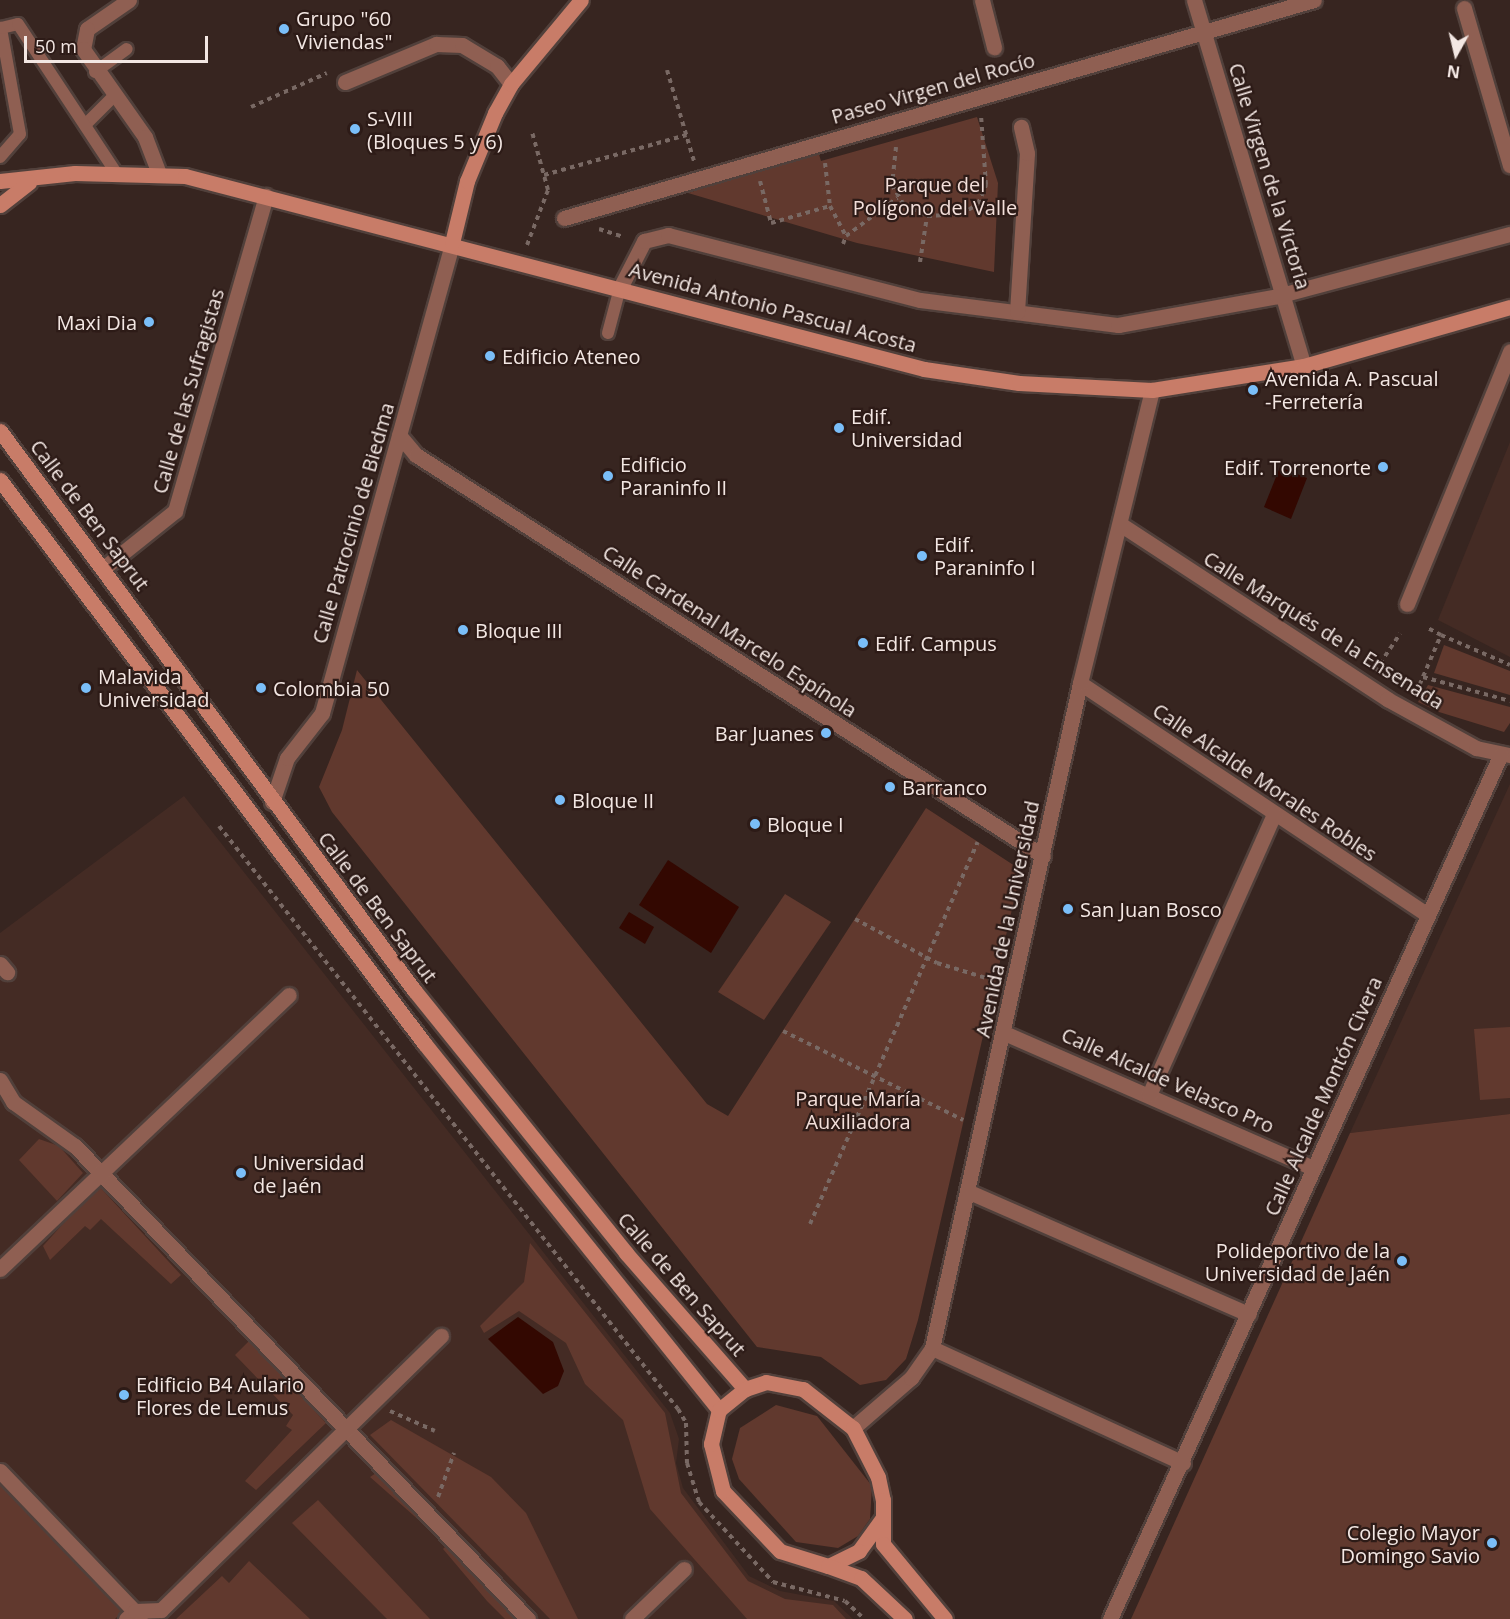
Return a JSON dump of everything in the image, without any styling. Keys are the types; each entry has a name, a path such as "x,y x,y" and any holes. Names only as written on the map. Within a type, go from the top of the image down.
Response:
{"street":[{"path":"129,0 82,39 95,72 145,137 159,174"},
{"path":"452,243 467,182 511,84 582,0"},
{"path":"982,0 994,46"},
{"name":"Calle Virgen de la Victoria","path":"1194,0 1285,294 1304,366"},
{"name":"Paseo Virgen del Rocío","path":"564,218 1314,0"},
{"path":"1464,8 1510,165"},
{"path":"345,82 436,44 462,45 497,66 511,84"},
{"path":"1017,312 1027,153 1021,127"},
{"name":"Avenida Antonio Pascual Acosta","path":"29,182 75,173 159,174 266,196 452,243 924,369 1019,382 1152,390 1304,366 1510,307"},
{"path":"0,181 29,182"},
{"path":"0,205 29,182"},
{"name":"Calle de las Sufragistas","path":"105,567 175,511 266,196"},
{"path":"620,288 644,241 668,235 920,300 1118,325 1285,294 1510,234"},
{"name":"Calle Patrocinio de Biedma","path":"272,802 286,758 322,712 452,243"},
{"path":"1407,604 1510,351"},
{"name":"Avenida de la Universidad","path":"853,1428 911,1378 932,1348 983,1130 1080,683 1123,526 1152,390"},
{"name":"Calle de Ben Saprut","path":"0,431 105,567 272,802 618,1244 745,1389"},
{"name":"Calle Cardenal Marcelo Espínola","path":"399,435 416,455 1043,856"},
{"path":"0,480 424,1043 719,1410"},
{"name":"Calle Marqués de la Ensenada","path":"1123,526 1387,699 1476,748 1506,755"},
{"name":"Calle Alcalde Morales Robles","path":"1080,683 1428,915"},
{"name":"Calle Alcalde Montón Civera","path":"1110,1619 1183,1463 1428,915 1506,755"},
{"path":"1149,1095 1274,814"},
{"path":"0,1269 289,995"},
{"name":"Calle Alcalde Velasco Pro","path":"1004,1033 1313,1168"},
{"path":"0,1080 13,1102 75,1146 347,1426 430,1518 528,1619"},
{"path":"969,1192 1248,1314"},
{"path":"0,1471 134,1616 161,1610 370,1402 441,1336"},
{"path":"932,1348 1183,1463"},
{"path":"904,1619 861,1578 780,1551 723,1491 711,1444 719,1410 745,1389 766,1382 803,1389 853,1428 879,1477 883,1544 891,1557 945,1619"},
{"path":"828,1566 859,1551 882,1519"},
{"path":"632,1619 684,1569"}],"lane":[{"path":"0,157 20,134 1,28 18,24 117,174"},
{"path":"95,72 127,49"},
{"path":"85,125 114,96"},
{"path":"608,333 620,288"}],"path":[{"path":"667,69 700,179"},
{"path":"251,107 334,70"},
{"path":"896,147 890,169 897,198 927,216 961,214 978,204 986,185 979,96"},
{"path":"526,246 548,190 532,132"},
{"path":"544,175 686,135"},
{"path":"825,142 830,206 846,236"},
{"path":"755,162 771,223 830,206"},
{"path":"843,244 846,236 897,198"},
{"path":"920,262 927,216"},
{"path":"1428,628 1510,665"},
{"path":"1370,678 1400,634"},
{"path":"1411,703 1441,635"},
{"path":"1423,677 1510,701"},
{"path":"219,826 678,1408 686,1423 687,1463 699,1502 773,1582 845,1601 864,1619"},
{"path":"810,1224 925,957 978,842"},
{"path":"855,919 925,957 1014,987"},
{"path":"783,1031 983,1130"},
{"path":"370,1402 435,1431"},
{"path":"430,1518 454,1453"}],"shaded area":[{"path":"1510,442 1510,657 1438,620"},
{"path":"1280,467 1307,478 1291,519 1264,507"},
{"path":"1510,784 1510,1114 1350,1133"},
{"name":"Universidad de Jaén","path":"184,796 670,1413 679,1439 676,1463 683,1488 749,1576 780,1591 834,1601 853,1619 0,1619 0,933"},
{"path":"668,860 739,907 711,953 639,905"},
{"path":"629,912 654,927 645,944 619,928"},
{"path":"518,1317 553,1342 564,1371 558,1386 543,1394 488,1339"}],"green space":[{"name":"Parque del Polígono del Valle","path":"977,117 998,183 994,272 857,243 688,193 818,151 821,161"},
{"path":"1444,645 1510,671 1510,695 1434,673"},
{"name":"Parque María Auxiliadora","path":"357,670 707,1104 728,1116 926,808 1021,870 918,1320 906,1359 886,1380 860,1385 821,1357 757,1347 332,812 319,787 342,730"},
{"path":"1428,685 1510,707 1510,723 1504,732 1439,712 1418,702"},
{"path":"785,894 831,922 764,1020 718,992"},
{"path":"1510,1027 1510,1098 1480,1100 1474,1029"},
{"name":"Polideportivo de la Universidad de Jaén","path":"1510,1114 1510,1619 1131,1619 1350,1133"},
{"path":"39,1139 59,1146 83,1173 57,1201 19,1160"},
{"path":"98,1185 181,1275 171,1284 101,1219 90,1230 85,1226 50,1260 43,1246"},
{"path":"530,1243 665,1413 681,1493 748,1581 785,1599 833,1605 846,1619 747,1619 650,1509 623,1420 585,1384 566,1343 519,1311 484,1333 480,1326 524,1282"},
{"path":"249,1341 326,1423 256,1490 245,1481 292,1430 286,1426 293,1415 235,1355"},
{"path":"776,1405 817,1416 872,1486 870,1519 858,1536 838,1548 796,1542 739,1479 732,1459 740,1428"},
{"path":"391,1420 491,1477 526,1513 578,1619 550,1619 370,1435"},
{"path":"379,1471 523,1619 505,1619 487,1601 443,1549 447,1545 370,1477"},
{"path":"0,1484 122,1612 115,1619 0,1619"},
{"path":"318,1500 430,1619 387,1619 292,1523"},
{"path":"249,1561 310,1619 176,1619 222,1576 229,1583"}],"place":[{"name":"Grupo \"60 Viviendas\"","path":"284,29"},
{"name":"S-VIII (Bloques 5 y 6)","path":"355,129"},
{"name":"Maxi Dia","path":"149,322"},
{"name":"Edificio Ateneo","path":"490,356"},
{"name":"Avenida A. Pascual -Ferretería","path":"1253,390"},
{"name":"Edif. Universidad","path":"839,428"},
{"name":"Edif. Torrenorte","path":"1383,467"},
{"name":"Edificio Paraninfo II","path":"608,476"},
{"name":"Edif. Paraninfo I","path":"922,556"},
{"name":"Bloque III","path":"463,630"},
{"name":"Edif. Campus","path":"863,643"},
{"name":"Malavida Universidad","path":"86,688"},
{"name":"Colombia 50","path":"261,688"},
{"name":"Bar Juanes","path":"826,733"},
{"name":"Barranco","path":"890,787"},
{"name":"Bloque II","path":"560,800"},
{"name":"Bloque I","path":"755,824"},
{"name":"San Juan Bosco","path":"1068,909"},
{"name":"Universidad de Jaén","path":"241,1173"},
{"name":"Polideportivo de la Universidad de Jaén","path":"1402,1261"},
{"name":"Edificio B4 Aulario Flores de Lemus","path":"124,1395"},
{"name":"Colegio Mayor Domingo Savio","path":"1492,1543"}]}
